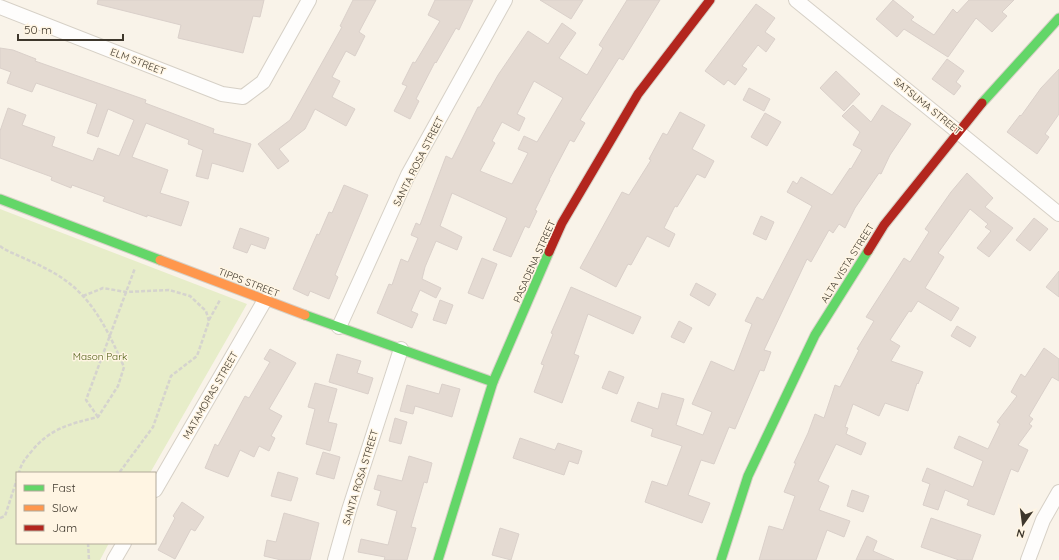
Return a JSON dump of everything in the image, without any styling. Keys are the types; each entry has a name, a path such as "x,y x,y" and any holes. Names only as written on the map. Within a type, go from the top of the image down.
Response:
{"street":[{"name":"ELM STREET","path":"0,7 222,94 243,97 263,82 309,0"},
{"name":"SANTA ROSA STREET","path":"340,327 408,175 505,0"},
{"name":"PASADENA STREET","path":"438,560 493,382 566,216 638,94 710,0"},
{"name":"SATSUMA STREET","path":"796,0 1059,214"},
{"name":"ALTA VISTA STREET","path":"721,560 748,476 815,335 884,225 985,99 1059,18"},
{"name":"TIPPS STREET","path":"0,199 232,288 493,382"},
{"name":"MATAMORAS STREET","path":"156,488 265,300"},
{"name":"SANTA ROSA STREET","path":"335,560 349,510 401,349"},
{"path":"1028,560 1043,520 1059,492"},
{"path":"114,560 123,544"}],"path":[{"path":"0,246 4,250 60,276 83,296 96,311 110,336 124,367 118,386 98,417 70,424 54,430 41,439 21,464 18,472"},
{"path":"98,417 86,400 141,253"},
{"path":"83,296 104,288 126,292 169,290 190,296 206,311 209,321"},
{"path":"120,472 153,427 171,376 197,356 209,321 221,297 232,288"},
{"path":"0,518 4,516 16,482"},
{"path":"88,544 89,560"}],"green space":[{"name":"Mason Park","path":"0,209 247,304 151,472 16,472 16,544 108,544 100,560 0,560"}],"building":[{"path":"98,0 264,0 260,17 253,16 243,53 178,38 181,25 97,4"},
{"path":"353,0 376,0 359,32 365,36 355,56 346,51 332,77 340,81 332,97 355,109 346,126 315,109 305,129 279,149 289,161 278,169 258,144 290,120 342,27 340,26"},
{"path":"435,0 473,0 459,30 456,28 436,63 435,62 416,99 419,101 410,119 394,111 407,86 402,84 413,62 415,63 440,21 428,15"},
{"path":"540,0 583,0 571,19"},
{"path":"627,0 660,0 623,60 619,58 580,120 585,123 574,142 570,140 535,210 537,211 529,228 525,226 511,257 493,250 507,218 452,193 440,226 462,237 457,250 436,241 425,267 422,279 441,288 436,298 420,290 411,311 418,314 412,328 377,313 389,284 392,285 401,259 408,262 418,238 411,235 416,223 420,225 446,156 452,159 478,107 480,107 498,75 528,31 548,44 562,23 576,33 559,58 587,75 603,48 599,45","holes":["534,81 563,98 537,142 524,136 518,149 528,153 512,184 480,171 495,143 492,141 502,122 519,131 525,118 517,114"]},
{"path":"893,0 914,17 911,20 934,35 953,9 957,13 969,0 1014,0 1002,12 1007,16 992,32 976,18 948,57 904,29 897,37 876,19"},
{"path":"756,4 775,18 765,32 775,39 766,52 758,45 742,66 747,69 735,85 728,80 724,85 705,71"},
{"path":"0,48 13,50 36,59 35,61 146,100 145,103 214,129 213,133 251,144 243,172 212,163 208,179 196,176 203,150 188,144 189,140 146,123 132,157 168,170 160,193 189,202 181,226 147,215 147,217 103,201 105,197 72,185 71,188 51,180 52,177 0,158 0,131 8,108 26,115 22,125 55,137 52,146 93,161 98,148 119,156 134,120 108,109 98,137 87,133 97,104 36,83 32,92 7,83 11,72 0,68"},
{"path":"947,59 964,71 956,82 961,86 954,95 932,79"},
{"path":"1059,69 1059,114 1045,134 1049,137 1037,154 1007,132 1020,115 1021,116 1041,88"},
{"path":"836,71 860,94 844,111 820,88"},
{"path":"749,88 770,99 764,111 743,100"},
{"path":"853,105 871,122 882,105 911,124 890,155 881,174 879,173 855,208 845,228 839,224 833,233 829,230 811,262 807,259 764,350 771,352 764,371 760,370 735,429 729,427 714,464 701,460 688,495 710,503 702,523 645,502 652,481 667,486 682,446 651,436 653,429 631,421 638,402 658,409 662,393 684,399 676,425 703,435 712,412 692,404 711,361 734,371 752,324 745,321 757,297 763,300 812,206 787,192 793,181 797,184 801,177 832,195 850,168 851,169 862,150 853,145 860,132 842,116"},
{"path":"680,112 705,125 692,149 714,161 705,178 697,174 677,207 675,206 664,228 675,234 669,247 647,236 631,265 628,264 616,287 580,268 622,192 629,195 651,160 649,159 663,133 667,135"},
{"path":"765,113 781,122 767,146 751,137"},
{"path":"967,173 993,198 985,207 1013,228 989,257 977,248 991,231 985,227 988,224 970,209 938,253 944,257 925,288 959,308 951,321 918,301 911,312 909,311 890,340 900,346 891,361 923,372 918,384 917,383 908,411 885,403 879,416 853,404 845,427 848,428 846,434 866,443 861,455 836,444 818,481 829,486 819,510 850,521 844,537 827,530 816,560 759,560 769,526 783,530 795,496 784,492 796,463 794,463 815,414 824,418 835,385 840,387 859,350 857,349 874,321 866,317 904,258 910,262 929,232 925,229 951,192"},
{"path":"344,185 368,195 335,275 338,277 329,299 310,291 308,296 293,289 317,234 319,235 329,212 332,213"},
{"path":"761,216 774,222 766,240 753,234"},
{"path":"1034,218 1048,229 1030,251 1016,240"},
{"path":"240,228 269,238 265,249 251,244 247,253 233,248"},
{"path":"482,258 497,264 483,299 468,293"},
{"path":"1059,271 1059,297 1046,287"},
{"path":"696,283 716,294 709,306 690,295"},
{"path":"571,287 641,317 633,334 588,314 574,354 579,356 562,403 534,392 544,365 541,364 553,334 551,333"},
{"path":"440,300 453,305 446,324 433,320"},
{"path":"679,321 692,328 684,343 671,337"},
{"path":"957,326 976,337 970,347 951,336"},
{"path":"1044,348 1059,359 1059,381 1052,377 1029,416 1033,419 1029,424 1032,426 1018,445 1028,450 1018,472 1011,469 994,515 967,505 969,500 945,490 938,510 923,505 930,484 922,481 927,468 973,487 983,461 954,448 959,436 988,449 1000,424 997,422 1017,396 1011,392 1021,374 1025,377"},
{"path":"270,349 296,363 269,409 282,416 271,436 275,438 269,451 259,446 254,457 240,450 228,477 205,468 215,444 218,446 245,396 249,398 270,362 264,359"},
{"path":"337,354 361,361 357,373 373,378 368,394 329,382"},
{"path":"609,371 624,377 617,394 602,388"},
{"path":"315,383 337,389 328,422 337,424 330,451 306,444 315,409 308,407"},
{"path":"442,384 460,389 452,417 415,406 413,414 400,411 407,385 439,394"},
{"path":"395,418 407,422 401,444 389,441"},
{"path":"520,438 555,450 558,443 582,451 578,464 569,461 564,475 513,458"},
{"path":"323,452 340,457 334,479 316,474"},
{"path":"409,456 432,463 427,483 424,482 411,527 416,528 407,560 384,560 385,557 358,552 361,539 388,545 397,511 377,505 381,491 374,489 378,475 402,481"},
{"path":"278,472 298,478 291,501 271,496"},
{"path":"852,490 869,496 863,512 847,506"},
{"path":"182,502 204,517 195,531 191,529 175,559 158,550 175,518 173,516"},
{"path":"284,513 319,523 310,560 281,560 264,556 267,540 276,542"},
{"path":"931,518 981,535 972,560 959,560 921,547"},
{"path":"500,528 519,534 511,560 492,555"},
{"path":"867,536 877,541 873,551 894,560 856,560"}],"traffic: fast":[{"path":"982,103 1059,18"},
{"path":"0,199 160,260"},
{"path":"721,560 748,476 815,335 868,251"},
{"path":"438,560 493,382 549,252"},
{"path":"305,315 493,382"}],"traffic: slow":[{"path":"160,260 305,315"}],"traffic: jam":[{"path":"549,252 562,223 638,94 710,0"},
{"path":"868,251 884,225 982,103"}]}
